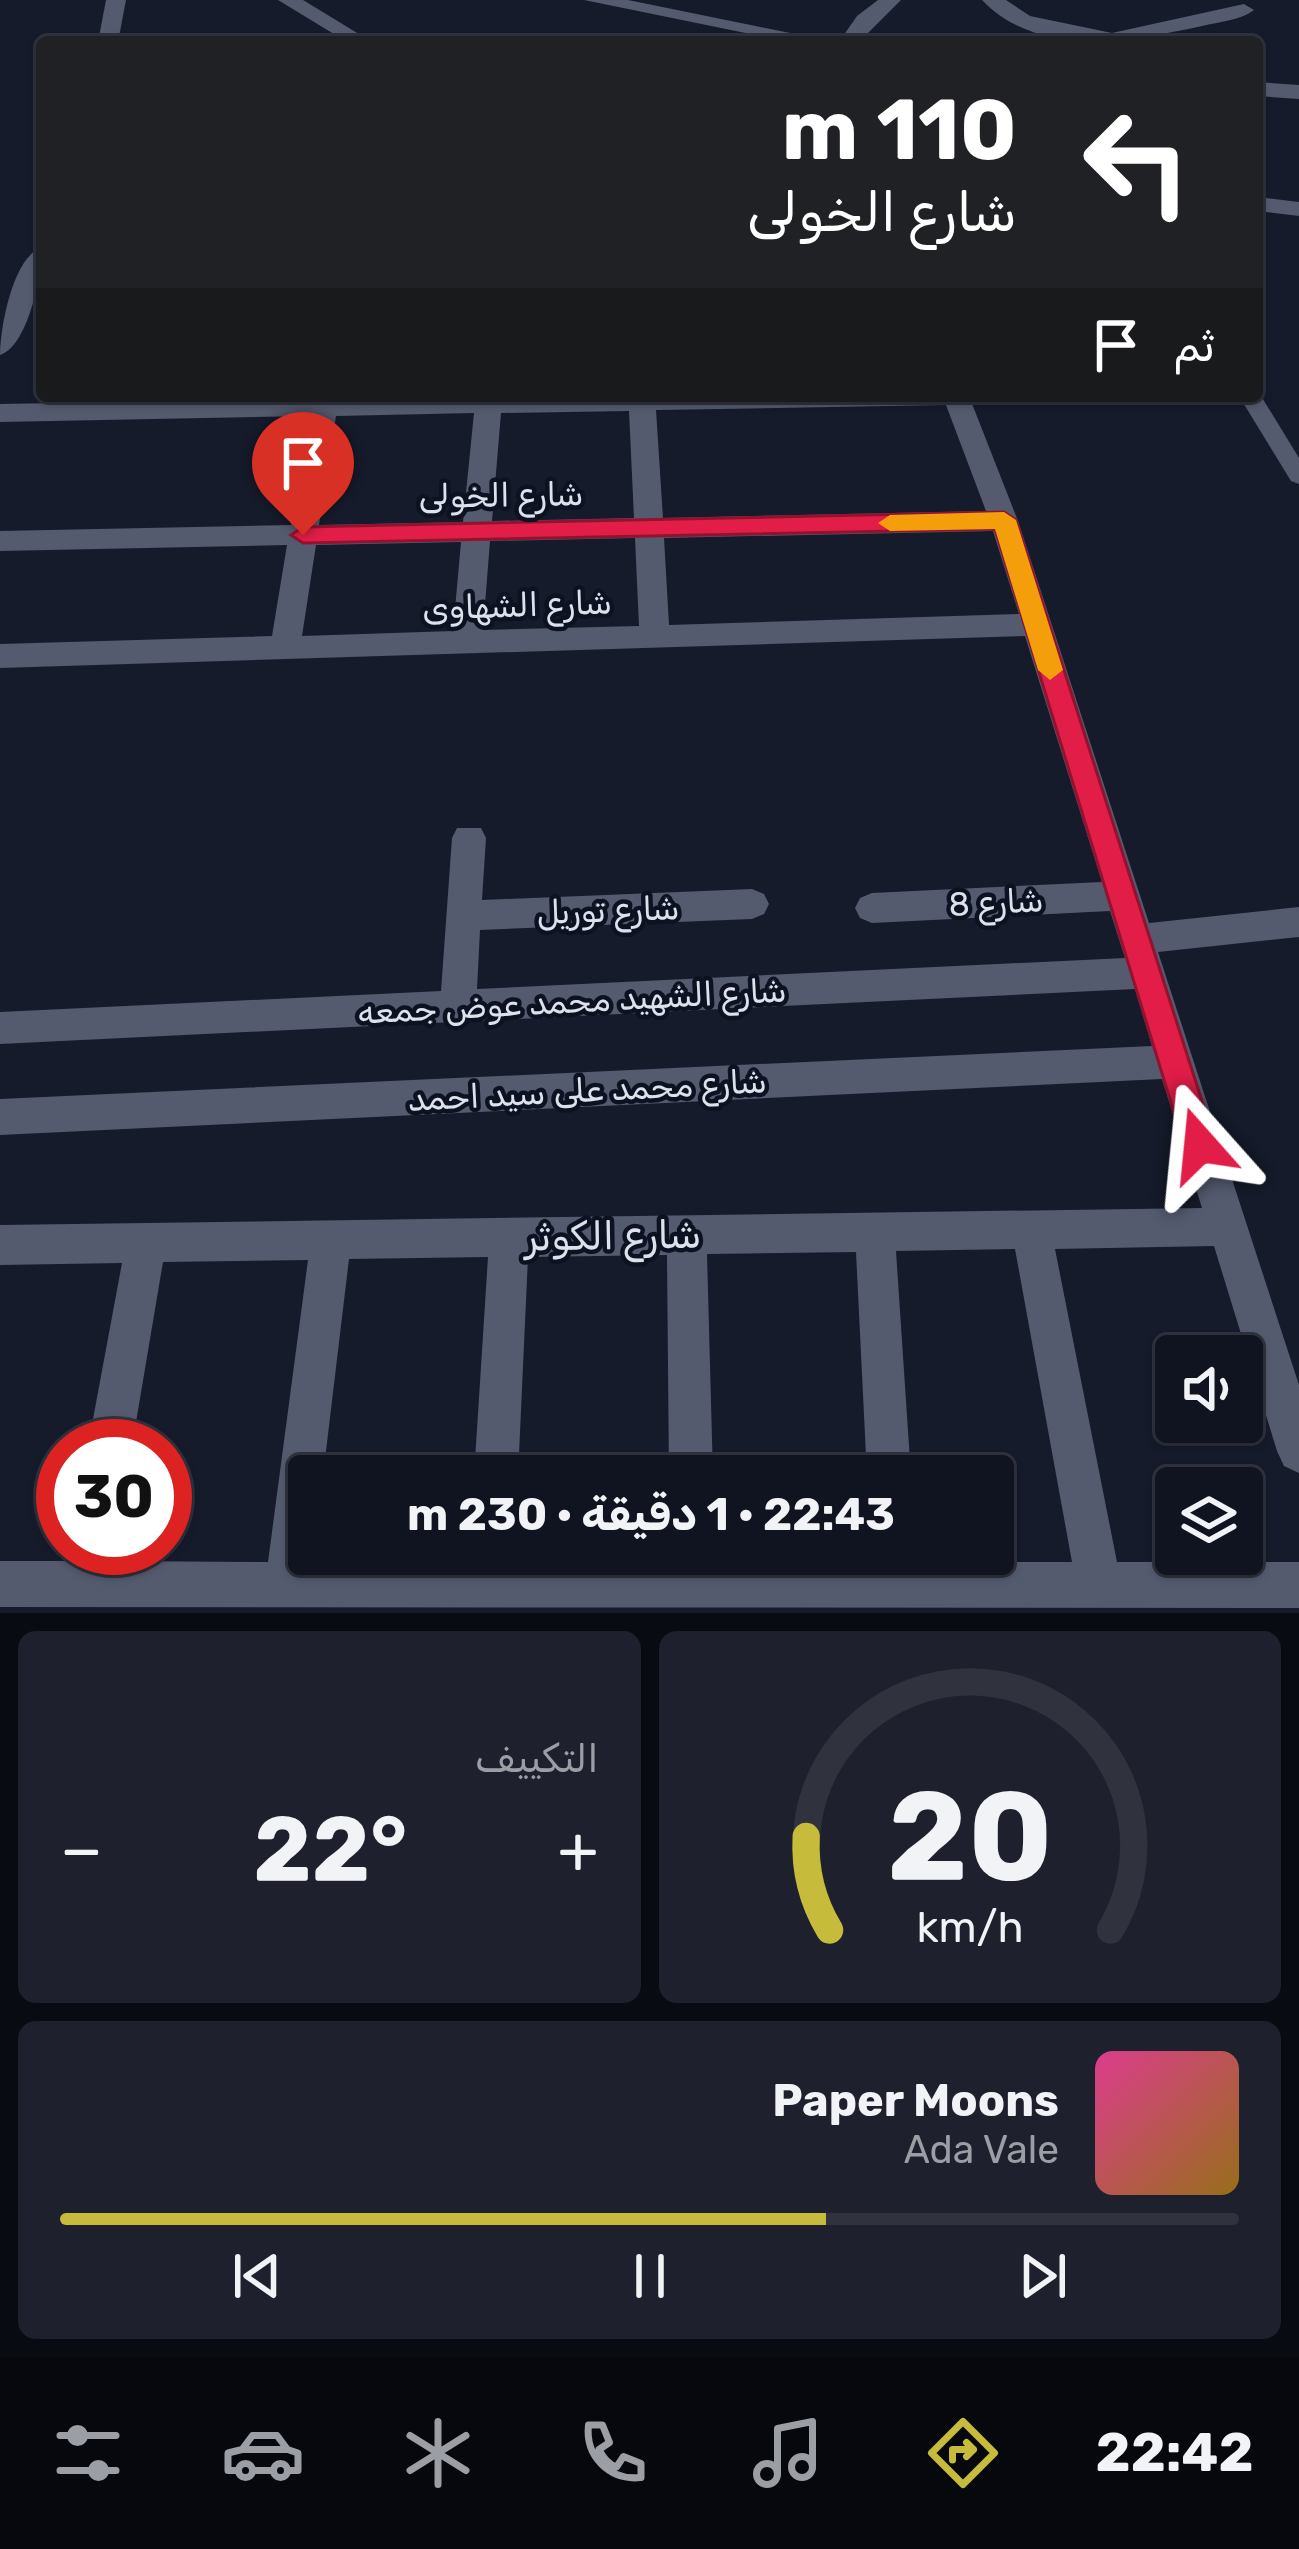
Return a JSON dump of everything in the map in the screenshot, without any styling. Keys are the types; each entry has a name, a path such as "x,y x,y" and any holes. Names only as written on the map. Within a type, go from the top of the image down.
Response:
{"street":[{"path":"109,36 116,0"},
{"path":"288,0 351,36"},
{"path":"594,0 791,36"},
{"path":"853,36 864,20 891,0"},
{"path":"992,0 1023,21 1095,36"},
{"path":"1139,36 1244,10"},
{"path":"1263,89 1299,92"},
{"path":"1263,205 1299,209"},
{"path":"0,347 36,266"},
{"path":"0,413 324,408 401,402"},
{"path":"432,402 537,402"},
{"path":"642,402 655,636"},
{"path":"958,402 1004,520 1299,1451"},
{"path":"466,642 488,405"},
{"path":"285,647 324,408"},
{"name":"شارع الخولى","path":"0,541 1004,520"},
{"name":"شارع الشهاوى","path":"0,656 1036,625"},
{"path":"458,1006 469,838"},
{"name":"شارع 8","path":"872,908 1120,896"},
{"name":"شارع توريل","path":"464,916 752,904"},
{"name":"شارع الشهيد محمد عوض جمعه","path":"0,1028 458,1006 1139,957 1299,922"},
{"name":"شارع محمد على سيد احمد","path":"0,1117 1174,1062"},
{"name":"شارع الكوثر","path":"0,1245 1226,1227"},
{"path":"1030,1230 1099,1585"},
{"path":"874,1232 888,1455"},
{"path":"687,1234 691,1455"},
{"path":"497,1455 509,1238"},
{"path":"287,1584 331,1240"},
{"path":"115,1419 146,1243"},
{"path":"0,1584 44,1575"},
{"path":"188,1575 287,1584 409,1575"},
{"path":"971,1575 1099,1585 1299,1585"}],"lane":[{"path":"1254,402 1299,476"}],"slow traffic":[{"path":"890,523 1004,520 1050,670"}],"route":[{"path":"303,535 1004,520 1200,1145"}]}
